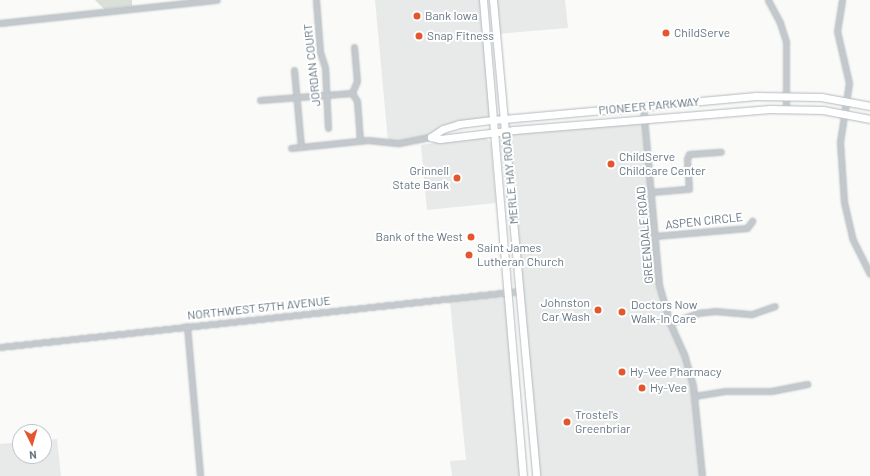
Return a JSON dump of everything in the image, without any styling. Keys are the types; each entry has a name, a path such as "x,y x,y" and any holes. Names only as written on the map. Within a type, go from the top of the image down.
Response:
{"main road":[{"name":"MERLE HAY ROAD","path":"483,0 523,476"},
{"name":"MERLE HAY ROAD","path":"493,0 536,476"},
{"name":"PIONEER PARKWAY","path":"431,137 443,130 460,124 493,120 786,95 846,101 870,106"},
{"name":"PIONEER PARKWAY","path":"431,137 440,139 494,132 786,108 844,114 870,119"}],"street":[{"path":"0,24 217,0"},
{"name":"JORDAN COURT","path":"316,0 328,128"},
{"path":"768,0 780,23 786,42 786,108"},
{"path":"842,0 837,32 848,72 840,156 848,224 857,251 870,274"},
{"path":"352,93 357,81 354,47"},
{"path":"294,70 300,148"},
{"path":"260,100 352,93"},
{"path":"352,93 357,101 360,141"},
{"name":"GREENDALE ROAD","path":"643,106 659,285 670,323 688,365 694,396 702,476"},
{"name":"PIONEER PARKWAY","path":"292,148 377,140 399,143 431,137"},
{"path":"651,192 689,189 687,160 689,154 721,152"},
{"name":"ASPEN CIRCLE","path":"655,236 747,228 752,221"},
{"name":"NORTHWEST 57TH AVENUE","path":"0,347 520,291"},
{"path":"670,323 697,313 715,311 752,314 775,306"},
{"path":"187,326 200,476"},
{"path":"694,396 725,391 771,391 807,384"}],"shaded area":[{"path":"95,0 132,0 132,6 104,9"},
{"path":"375,0 483,0 493,120 459,124 422,140 388,142"},
{"path":"493,0 565,0 568,28 497,34"},
{"path":"644,119 659,285 689,370 702,476 535,476 506,131"},
{"path":"484,136 491,143 496,203 427,210 421,145"},
{"path":"507,292 523,476 452,476 450,461 466,460 450,302 445,299"},
{"path":"52,439 57,439 61,476 0,476 0,444 12,443 12,464 52,464"}],"place":[{"name":"Bank Iowa","path":"417,16"},
{"name":"ChildServe","path":"666,33"},
{"name":"Snap Fitness","path":"419,36"},
{"name":"ChildServe Childcare Center","path":"611,164"},
{"name":"Grinnell State Bank","path":"457,178"},
{"name":"Bank of the West","path":"471,237"},
{"name":"Saint James Lutheran Church","path":"469,255"},
{"name":"Johnston Car Wash","path":"598,310"},
{"name":"Doctors Now Walk-In Care","path":"622,312"},
{"name":"Hy-Vee Pharmacy","path":"622,372"},
{"name":"Hy-Vee","path":"642,388"},
{"name":"Trostel's Greenbriar","path":"567,422"}]}
